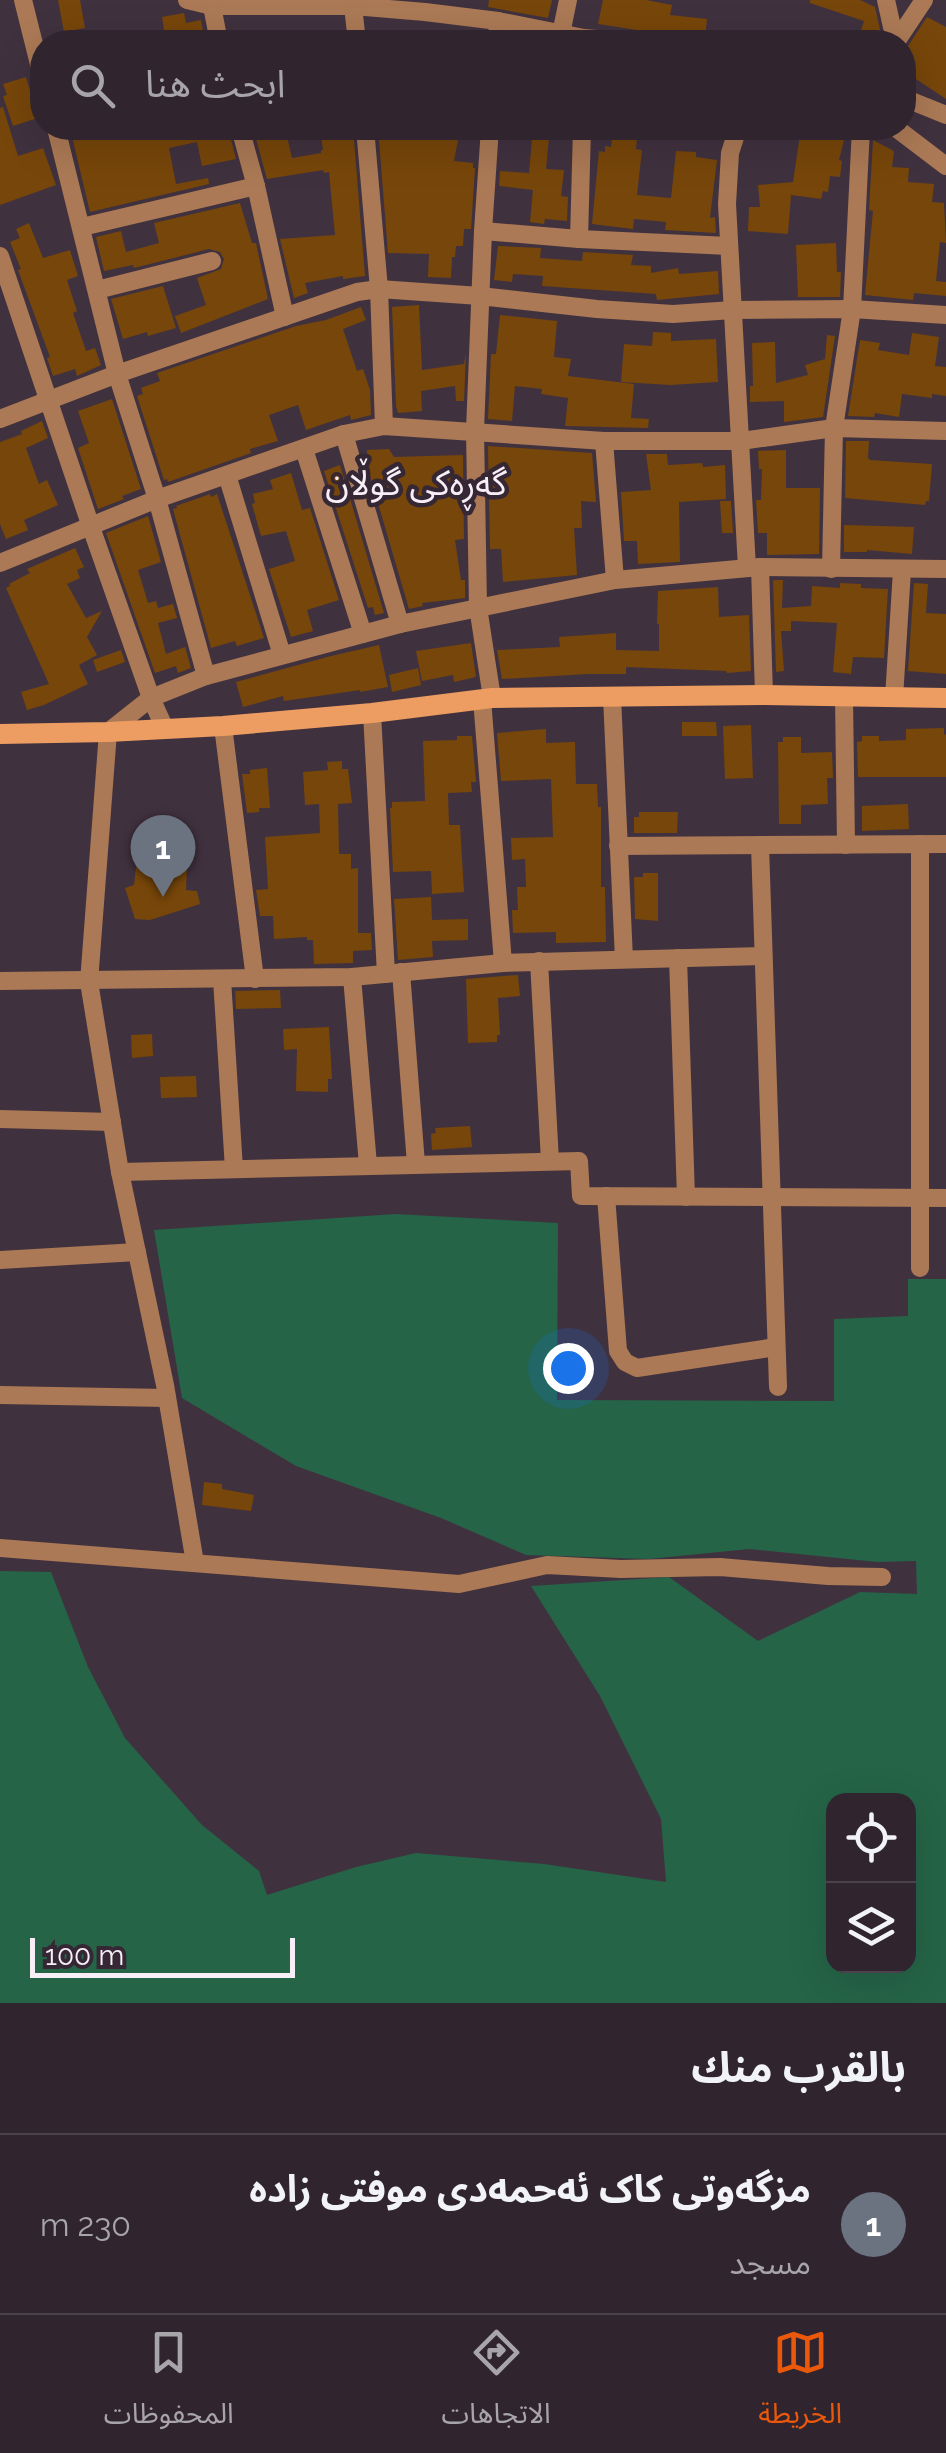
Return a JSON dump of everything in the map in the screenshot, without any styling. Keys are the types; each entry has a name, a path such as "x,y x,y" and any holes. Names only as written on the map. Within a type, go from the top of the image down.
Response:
{"street":[{"path":"23,0 30,30"},
{"path":"187,0 212,6 354,6 498,21 542,30"},
{"path":"562,30 568,0"},
{"path":"886,0 894,30"},
{"path":"904,30 924,0"},
{"path":"212,6 217,30"},
{"path":"354,6 356,30"},
{"path":"498,21 498,30"},
{"path":"916,103 946,115"},
{"path":"59,140 118,374 206,676"},
{"path":"243,140 285,317"},
{"path":"365,140 379,289 384,426"},
{"path":"489,140 475,430 478,607 503,963"},
{"path":"579,239 582,140"},
{"path":"734,140 726,204 741,441 764,696"},
{"path":"831,569 834,428 852,309 860,140"},
{"path":"912,140 946,166"},
{"path":"82,228 256,186"},
{"path":"483,231 730,246"},
{"path":"0,256 91,528 164,729"},
{"path":"97,290 212,262"},
{"path":"0,419 357,292 379,289 673,314 852,309 946,316"},
{"path":"0,564 157,498 344,434 384,426 604,440 741,441 834,428 946,431"},
{"path":"344,434 400,624"},
{"path":"604,440 615,580"},
{"path":"304,449 363,634"},
{"path":"227,475 282,654"},
{"path":"196,1564 167,1398 120,1172 89,982 108,732 151,698 206,676 400,624 615,580 753,568 946,570"},
{"path":"894,698 902,570"},
{"path":"612,697 624,959"},
{"path":"844,697 846,845"},
{"path":"0,734 223,726 487,698 946,698"},
{"path":"372,713 393,973 416,1164"},
{"path":"223,726 254,978"},
{"path":"920,844 920,1268"},
{"path":"618,846 946,844"},
{"path":"760,846 778,1387"},
{"path":"0,981 352,977 503,963 763,956"},
{"path":"678,958 686,1197"},
{"path":"539,962 550,1161"},
{"path":"352,977 368,1165"},
{"path":"222,979 234,1169"},
{"path":"0,1119 112,1122"},
{"path":"120,1172 578,1161 580,1196 946,1198"},
{"path":"606,1196 618,1351 626,1362 637,1368 776,1347"},
{"path":"0,1260 137,1252"},
{"path":"0,1395 167,1398"},
{"path":"0,1548 459,1584 547,1566 720,1567 882,1577"}],"green space":[{"path":"396,1214 558,1223 557,1400 834,1401 834,1319 908,1316 908,1279 946,1279 946,2003 0,2003 0,1571 51,1572 88,1667 125,1738 202,1825 259,1871 267,1895 416,1853 544,1864 666,1882 661,1819 600,1696 531,1586 669,1577 758,1641 860,1592 917,1594 916,1561 877,1562 749,1549 649,1559 526,1555 441,1518 296,1466 182,1398 154,1230"}],"building":[{"path":"58,0 80,0 85,28 64,30"},
{"path":"489,0 552,0 548,18 488,7"},
{"path":"603,0 646,0 672,5 670,15 707,19 706,30 637,30 598,24"},
{"path":"860,0 875,7 880,30 861,30 864,21 810,3"},
{"path":"184,13 186,23 201,20 203,30 164,30 162,17"},
{"path":"927,17 946,27 946,99 916,79 916,34"},
{"path":"26,77 30,121 13,126 3,84"},
{"path":"3,107 18,156 43,148 56,185 0,205 0,108"},
{"path":"73,140 231,140 236,159 202,166 197,142 169,148 176,184 208,178 209,184 90,212"},
{"path":"256,140 288,140 292,158 321,153 322,140 354,140 365,276 305,283 308,293 294,298 280,239 335,235 329,172 267,179"},
{"path":"379,140 458,140 454,161 473,163 475,168 471,229 464,229 463,246 456,246 451,278 428,277 429,254 388,253"},
{"path":"532,140 549,140 546,169 564,170 561,196 568,197 567,221 530,222 533,190 499,186 500,171 529,173"},
{"path":"612,140 637,140 636,149 642,150 637,195 671,198 676,151 696,152 696,157 717,160 710,218 715,217 716,233 665,230 666,222 634,219 633,229 592,224 599,151 611,147"},
{"path":"799,140 844,140 840,177 830,176 828,192 823,191 821,199 791,195 788,234 748,231 749,207 760,207 758,185 793,182"},
{"path":"873,140 894,151 892,167 909,168 908,182 934,184 932,202 944,203 946,243 940,242 936,281 946,282 946,296 914,293 913,300 865,295 873,211 869,210"},
{"path":"240,203 252,243 256,243 268,299 181,333 175,316 206,305 197,278 221,269 224,259 220,252 209,249 134,268 133,265 104,271 96,237 121,231 126,252 159,243 154,223"},
{"path":"29,223 43,258 70,250 78,276 67,280 77,311 73,313 86,351 95,348 101,365 77,376 75,369 53,376 47,358 50,357 18,270 21,269 10,242 20,238 16,229"},
{"path":"836,243 840,297 798,297 796,245"},
{"path":"498,246 541,248 540,258 582,261 583,252 633,255 631,265 651,266 651,273 678,268 679,274 718,271 719,294 657,300 656,294 542,286 543,276 513,274 512,282 494,280"},
{"path":"163,286 176,328 123,339 111,299"},
{"path":"419,305 422,370 464,364 466,353 464,401 456,401 455,386 421,391 422,411 398,413 392,307"},
{"path":"361,307 366,320 343,329 357,371 363,369 370,390 371,415 351,420 350,415 306,430 298,405 269,415 278,441 168,482 164,480 137,396 143,394 141,388 160,381 157,373"},
{"path":"500,315 557,321 554,357 571,359 568,376 634,384 631,418 649,419 648,428 565,426 568,398 541,394 542,389 515,386 512,421 488,419 491,354 496,354"},
{"path":"653,332 671,333 671,341 716,339 718,382 621,382 624,344 652,346"},
{"path":"912,333 939,337 935,366 946,367 946,396 902,394 899,417 875,413 874,417 848,416 860,340 880,343 878,350 909,355"},
{"path":"827,335 835,336 823,417 784,422 784,401 750,402 752,343 775,342 776,383 808,375 805,365 825,359"},
{"path":"112,399 141,489 98,509 78,448 89,443 78,411"},
{"path":"42,421 48,438 26,448 39,484 47,480 58,505 24,520 28,530 6,539 0,524 0,442"},
{"path":"846,441 869,441 870,460 932,464 929,501 925,505 845,498"},
{"path":"488,446 592,453 596,502 581,501 582,528 574,528 577,575 503,582 501,549 490,549"},
{"path":"389,449 394,457 463,455 464,539 455,540 461,580 465,580 465,598 422,603 423,606 409,609 368,469 367,450"},
{"path":"786,450 786,488 820,488 819,554 767,555 767,533 758,533 756,500 761,500 762,469 758,451"},
{"path":"646,454 667,454 668,465 725,465 726,499 679,502 680,562 638,564 637,541 624,541 621,492 651,490"},
{"path":"340,465 384,613 375,615 373,607 368,608 324,471"},
{"path":"291,473 302,510 310,508 339,600 307,610 313,631 291,637 269,569 295,561 286,531 261,536 252,504 253,494 273,489 270,480"},
{"path":"217,494 264,638 237,646 235,641 211,648 173,509"},
{"path":"720,501 731,501 733,533 722,533"},
{"path":"148,516 161,562 138,570 148,603 156,601 158,608 173,604 177,618 158,623 166,654 185,647 191,668 178,673 176,666 155,673 106,533"},
{"path":"844,525 914,527 912,554 844,552"},
{"path":"75,548 84,567 77,570 80,578 67,584 86,618 102,611 87,637 97,655 79,665 88,684 27,710 21,692 49,684 6,588 30,573 27,569"},
{"path":"773,580 783,580 782,608 811,606 812,586 840,588 840,583 888,589 884,658 853,657 851,674 833,672 837,623 791,621 791,631 781,631 784,671 776,672"},
{"path":"914,583 928,584 926,613 946,614 946,674 908,671"},
{"path":"718,587 719,617 749,615 751,671 626,667 626,674 502,679 497,650 560,647 559,637 616,633 616,650 659,651 658,591"},
{"path":"471,643 476,677 454,682 453,675 422,681 416,651"},
{"path":"379,645 388,687 284,701 283,696 243,707 236,682"},
{"path":"121,650 125,662 97,672 93,660"},
{"path":"418,668 421,685 392,692 389,675"},
{"path":"682,722 716,722 717,736 682,736"},
{"path":"751,725 753,778 725,779 723,726"},
{"path":"944,728 946,777 858,777 857,742 862,741 862,736 879,736 879,741 906,740 906,729"},
{"path":"546,729 546,743 575,742 576,784 597,784 606,942 556,943 556,932 513,933 517,887 526,887 525,859 512,860 511,838 553,837 551,779 501,781 497,733"},
{"path":"457,736 472,736 476,782 471,782 472,792 448,793 449,825 460,825 464,892 432,894 431,871 393,872 390,808 392,802 425,801 423,741 457,740"},
{"path":"783,737 801,737 801,753 832,752 828,804 801,805 801,824 779,824 778,742 783,742"},
{"path":"342,761 342,769 348,769 352,803 338,804 339,854 351,854 351,869 358,868 358,933 371,933 372,950 353,951 353,963 314,964 313,940 274,939 273,916 260,916 256,890 268,889 265,837 320,833 319,804 305,805 303,772 328,770 327,762"},
{"path":"267,768 270,808 247,813 242,774"},
{"path":"908,804 909,829 862,831 862,806"},
{"path":"639,812 678,812 677,833 634,833 634,817 639,817"},
{"path":"187,866 186,890 197,891 200,904 150,920 135,919 125,888 134,885 136,867"},
{"path":"643,873 658,873 658,921 635,919 634,877 643,877"},
{"path":"431,897 432,920 468,919 468,940 432,941 433,957 398,960 394,899"},
{"path":"518,975 520,996 498,998 497,1042 468,1043 466,979"},
{"path":"280,990 281,1008 236,1009 235,991"},
{"path":"329,1027 332,1079 328,1079 328,1092 296,1091 297,1049 284,1050 283,1029"},
{"path":"152,1034 153,1056 132,1058 131,1035"},
{"path":"196,1076 197,1097 161,1098 160,1077"},
{"path":"470,1126 472,1147 432,1150 431,1134 436,1133 435,1128"},
{"path":"204,1482 254,1495 251,1511 202,1505"}],"place":[{"name":"مزگەوتی کاک ئەحمەدی موفتی زادە","path":"163,897"}],"district":[{"name":"گەڕەکی گوڵان","path":"416,482"}]}
